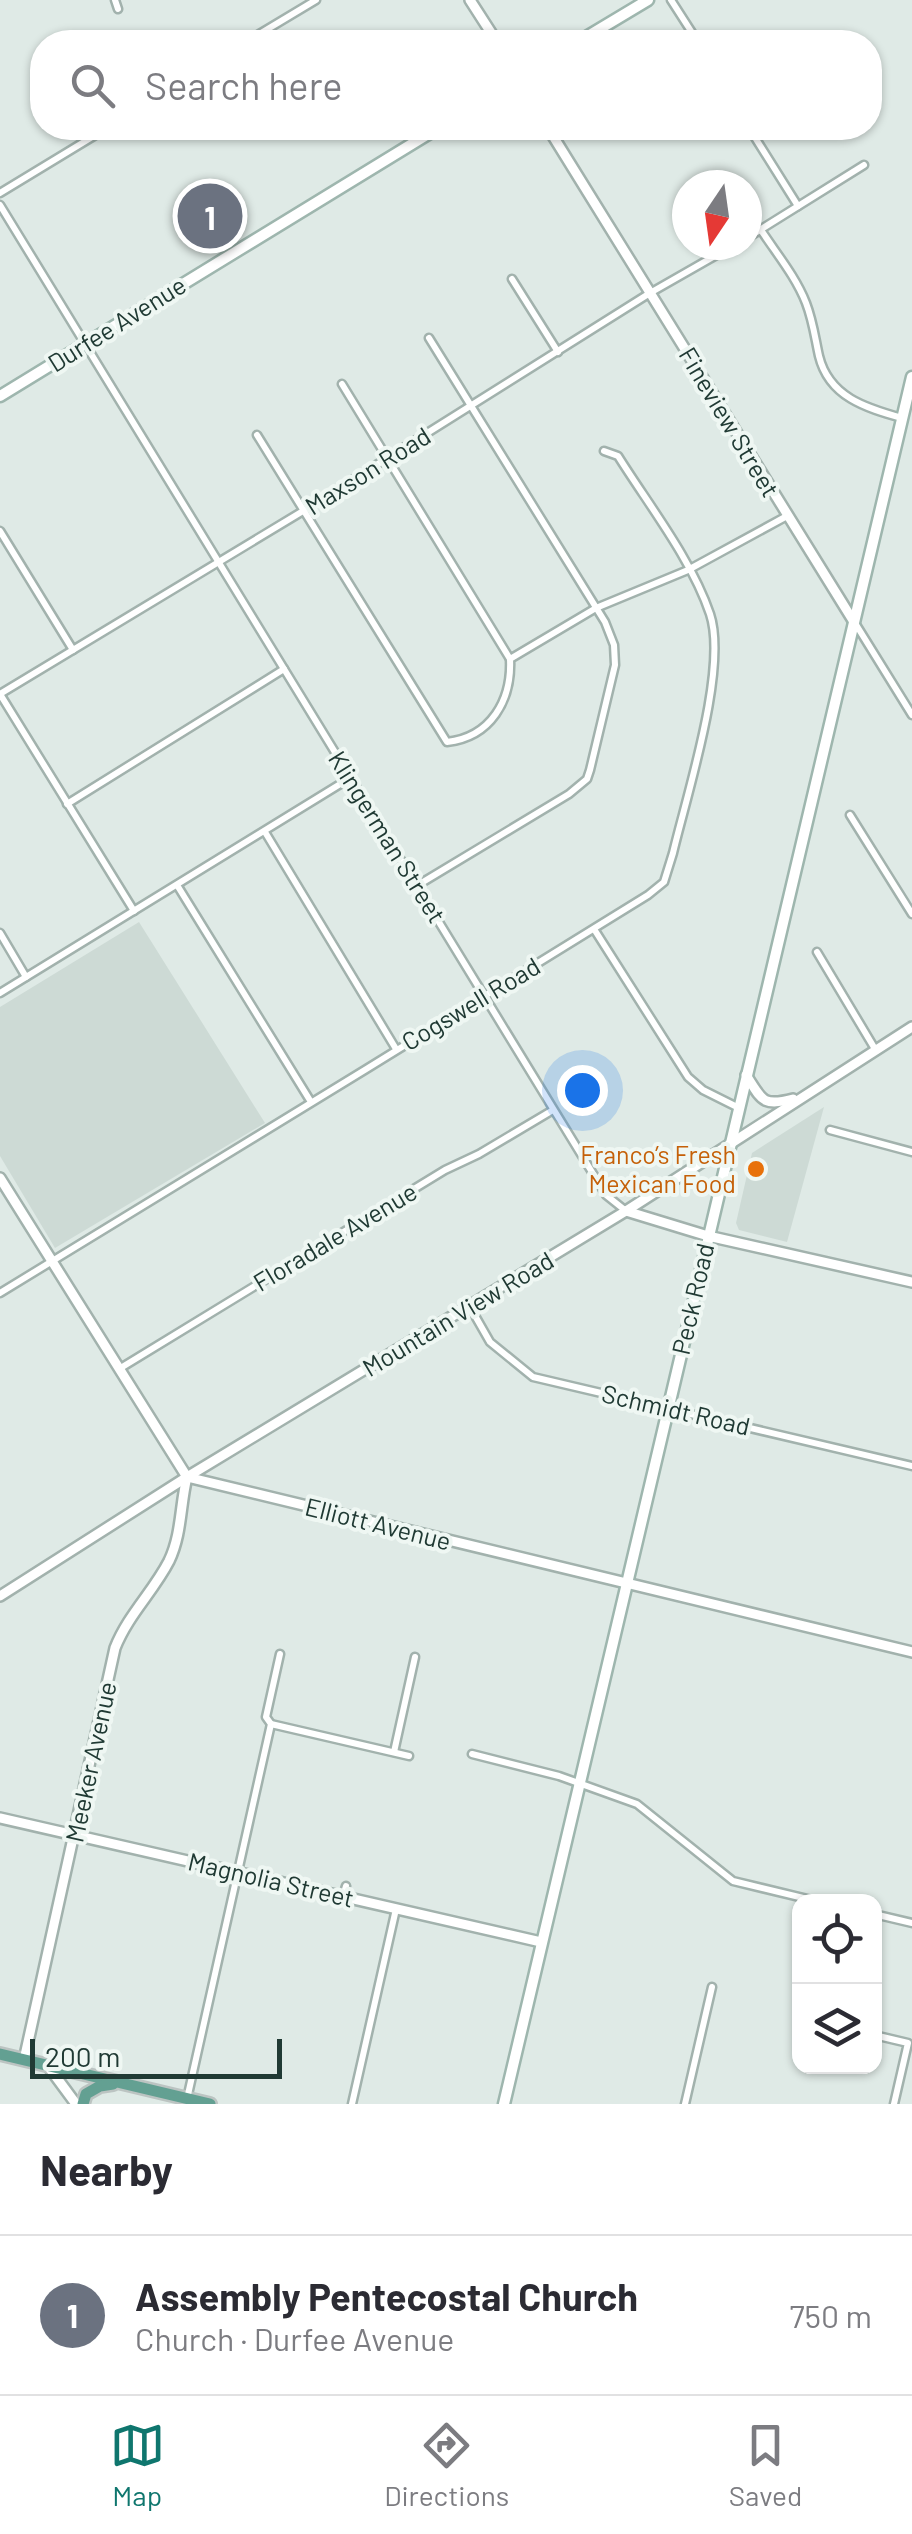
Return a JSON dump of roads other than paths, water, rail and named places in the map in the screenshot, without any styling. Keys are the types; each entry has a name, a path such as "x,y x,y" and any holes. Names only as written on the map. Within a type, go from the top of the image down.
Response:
{"main road":[{"path":"598,30 648,0"},
{"name":"Durfee Avenue","path":"0,396 418,140"},
{"name":"Peck Road","path":"504,2104 912,378"},
{"path":"0,2054 210,2104"},
{"path":"80,2104 86,2094 100,2086 123,2083"}],"street":[{"path":"266,30 316,0"},
{"path":"470,0 489,30"},
{"path":"671,0 690,30"},
{"path":"0,193 87,140"},
{"name":"Fineview Street","path":"555,140 912,715"},
{"path":"757,140 798,206"},
{"path":"762,229 864,165"},
{"name":"Klingerman Street","path":"0,205 606,1194 626,1211"},
{"path":"762,233 800,289 828,377 847,398 902,418"},
{"name":"Maxson Road","path":"0,694 708,260"},
{"path":"512,279 558,352"},
{"path":"418,885 576,790 586,779 616,655 611,634 596,608 429,338"},
{"path":"257,435 447,742 464,740 492,720 504,703 511,682 510,658 342,384"},
{"name":"Cogswell Road","path":"0,1293 487,997 664,882 716,659 710,614 688,570 618,456 604,451"},
{"path":"510,658 596,608 688,570 787,516"},
{"path":"0,531 74,650"},
{"path":"67,804 284,670"},
{"path":"0,694 134,911"},
{"path":"0,993 350,778"},
{"path":"850,815 912,914"},
{"path":"264,832 396,1049"},
{"path":"177,886 311,1102"},
{"path":"594,929 688,1076 703,1090 739,1108"},
{"path":"0,934 26,977"},
{"path":"817,952 875,1049"},
{"name":"Mountain View Road","path":"0,1596 187,1477 626,1211 912,1026"},
{"path":"746,1076 768,1103 805,1095"},
{"name":"Floradale Avenue","path":"118,1370 445,1170 554,1110"},
{"path":"830,1130 912,1152"},
{"path":"0,1178 187,1477"},
{"path":"626,1211 708,1236 912,1282"},
{"name":"Schmidt Road","path":"470,1307 490,1342 533,1377 912,1466"},
{"name":"Elliott Avenue","path":"187,1477 912,1652"},
{"name":"Meeker Avenue","path":"24,2060 115,1648 126,1622 169,1560 178,1537 187,1477"},
{"path":"187,2099 270,1724 266,1717 280,1654"},
{"path":"394,1752 415,1657"},
{"path":"270,1724 409,1756"},
{"path":"472,1754 637,1804 733,1882 792,1896"},
{"name":"Magnolia Street","path":"0,1818 344,1891 396,1909 541,1942"},
{"path":"352,2104 396,1909"},
{"path":"882,1916 912,1923"},
{"path":"686,2104 712,1988"},
{"path":"882,2037 908,2043 894,2104"},
{"path":"47,2065 80,2104"}],"place":[{"name":"Assembly Pentecostal Church","path":"210,216"},
{"name":"Franco’s Fresh Mexican Food","path":"756,1169"}]}
